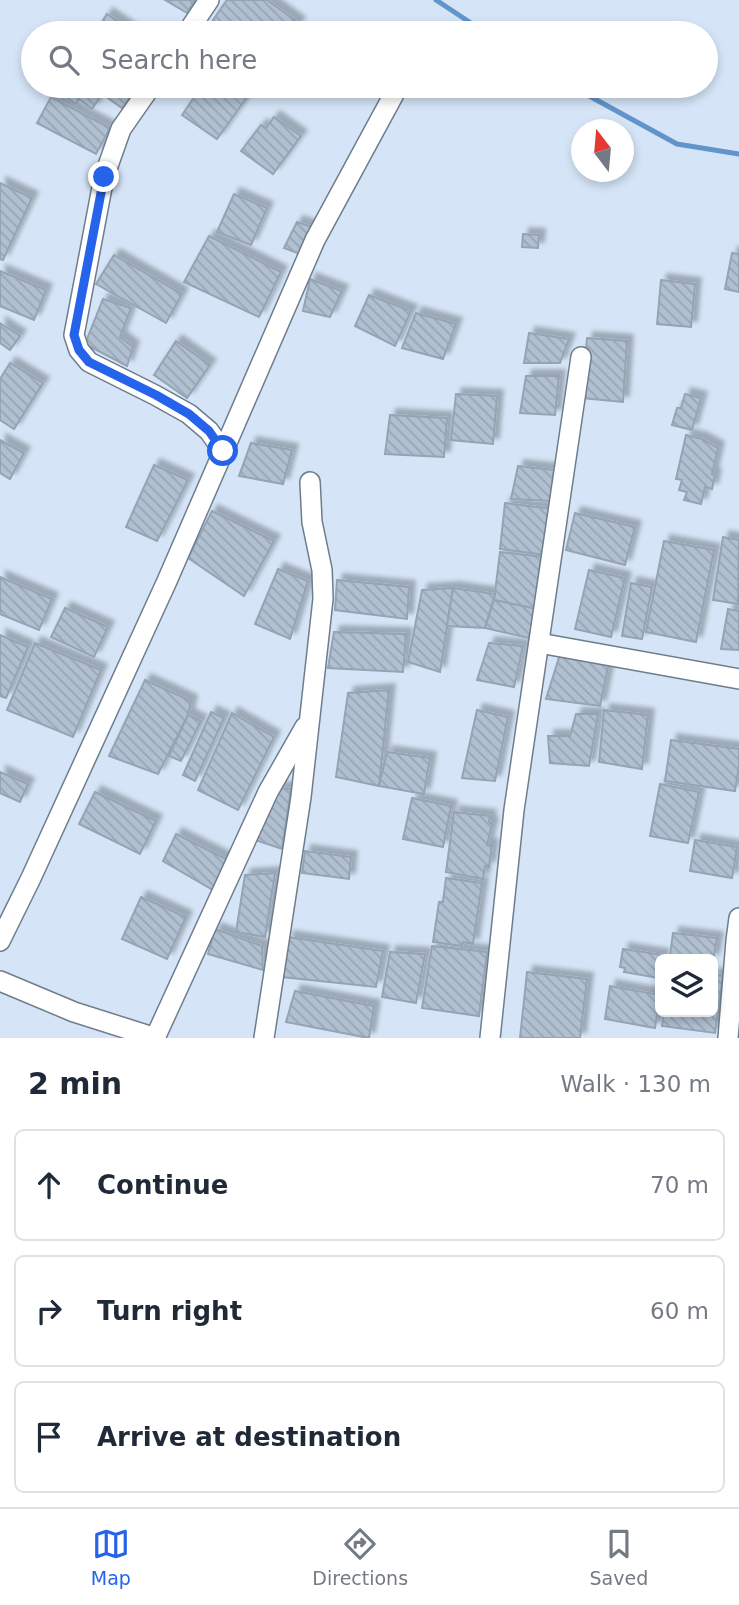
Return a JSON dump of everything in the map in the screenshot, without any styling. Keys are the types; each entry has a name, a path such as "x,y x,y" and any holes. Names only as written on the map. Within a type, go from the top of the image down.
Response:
{"street":[{"path":"195,21 209,0"},
{"path":"143,98 121,129 104,177 74,335 79,350 89,362 189,414 209,431 223,451"},
{"path":"0,941 167,581 315,240 392,98"},
{"path":"490,1038 514,810 582,357"},
{"path":"264,1038 311,717 323,599 322,570 312,522 310,482"},
{"path":"539,643 739,680"},
{"path":"0,981 74,1012 156,1038 268,792 311,717"},
{"path":"728,1038 739,918"}],"building":[{"path":"165,0 195,0 187,13"},
{"path":"227,0 267,0 296,21 214,21"},
{"path":"107,14 118,21 103,21"},
{"path":"53,98 110,128 96,154 37,123"},
{"path":"67,98 99,98 92,109 79,99 76,104"},
{"path":"108,98 129,98 122,108"},
{"path":"194,98 246,98 217,139 182,115"},
{"path":"274,117 301,136 273,174 241,151 261,125 266,128"},
{"path":"0,183 32,198 3,260 0,259"},
{"path":"234,194 267,208 251,245 217,232"},
{"path":"297,222 312,227 300,254 284,248"},
{"path":"523,234 539,235 538,248 522,247"},
{"path":"209,236 281,272 259,317 184,282"},
{"path":"732,253 739,254 739,292 725,289"},
{"path":"114,255 182,294 166,323 96,284"},
{"path":"0,271 46,290 34,320 0,306"},
{"path":"310,279 342,291 330,317 303,311"},
{"path":"661,280 695,284 691,327 657,324"},
{"path":"369,295 411,311 395,346 355,326"},
{"path":"103,299 131,308 120,337 133,347 127,366 85,344"},
{"path":"416,313 456,324 443,359 402,348"},
{"path":"0,323 20,336 10,350 0,343"},
{"path":"529,333 569,339 560,363 524,363"},
{"path":"587,338 627,341 623,402 582,398"},
{"path":"176,341 210,365 187,398 154,375"},
{"path":"10,363 43,383 14,429 0,420 0,379"},
{"path":"526,376 559,376 555,415 520,413"},
{"path":"456,394 497,396 493,444 451,440"},
{"path":"685,394 701,398 692,430 672,425"},
{"path":"390,415 447,418 444,457 385,454"},
{"path":"686,435 702,439 718,448 712,474 715,475 712,489 705,487 701,504 684,500 687,492 679,490 682,480 676,479"},
{"path":"0,440 24,453 10,479 0,473"},
{"path":"251,443 292,450 283,484 239,476"},
{"path":"154,465 188,480 157,541 126,527"},
{"path":"518,466 554,470 551,501 511,499"},
{"path":"505,503 553,509 546,555 500,549"},
{"path":"212,511 274,541 244,596 188,558"},
{"path":"575,513 635,527 625,565 566,550"},
{"path":"723,537 739,540 738,604 713,600"},
{"path":"664,541 714,550 696,642 646,632"},
{"path":"500,552 544,557 537,609 494,600"},
{"path":"278,569 308,581 290,639 255,624"},
{"path":"589,570 625,578 611,637 575,629"},
{"path":"0,577 52,599 39,630 0,614"},
{"path":"337,580 409,587 407,619 335,610"},
{"path":"631,583 652,587 642,639 622,636"},
{"path":"453,588 440,672 408,662 422,590"},
{"path":"453,588 495,594 485,628 447,626"},
{"path":"494,600 537,609 529,638 485,628"},
{"path":"65,608 108,627 94,657 51,637"},
{"path":"728,609 739,611 739,650 721,649"},
{"path":"334,632 406,634 403,672 328,668"},
{"path":"0,635 28,647 6,698 0,696"},
{"path":"35,643 101,670 73,737 7,710"},
{"path":"489,643 523,646 514,687 477,680"},
{"path":"562,648 610,657 600,706 546,699"},
{"path":"145,680 191,701 188,715 158,774 109,756"},
{"path":"389,690 379,786 336,777 348,693"},
{"path":"477,710 508,717 495,781 462,778"},
{"path":"604,710 648,715 642,769 599,762"},
{"path":"211,712 224,718 195,781 183,775"},
{"path":"232,713 274,737 238,810 198,790"},
{"path":"576,714 598,714 589,766 550,763 548,736 570,736"},
{"path":"188,715 201,721 181,761 169,756"},
{"path":"671,740 739,749 735,791 665,781"},
{"path":"387,752 430,758 424,794 379,786"},
{"path":"0,772 28,784 20,802 0,793"},
{"path":"660,784 699,792 688,843 650,836"},
{"path":"279,788 291,789 282,849 255,840"},
{"path":"95,792 156,821 140,854 79,824"},
{"path":"412,798 451,806 443,847 403,839"},
{"path":"454,812 490,816 489,822 492,824 487,845 492,845 489,867 485,866 483,879 446,872"},
{"path":"176,834 228,860 213,890 163,861"},
{"path":"695,840 737,847 732,878 690,871"},
{"path":"305,851 351,857 349,879 302,873"},
{"path":"275,873 265,937 236,932 245,875"},
{"path":"446,878 482,883 473,944 463,942 462,946 433,942"},
{"path":"141,897 186,917 167,959 122,939"},
{"path":"215,929 262,946 263,970 208,954"},
{"path":"673,933 717,938 714,954 670,954"},
{"path":"288,937 383,951 376,987 282,977"},
{"path":"432,946 487,952 479,1016 422,1008"},
{"path":"623,949 656,954 655,977 624,972 625,968 620,967"},
{"path":"390,952 425,954 416,1003 382,997"},
{"path":"527,972 587,979 580,1038 520,1038"},
{"path":"718,976 723,976 718,1012"},
{"path":"610,986 655,994 655,1028 605,1019"},
{"path":"295,991 374,1006 369,1038 286,1022"},
{"path":"663,1017 717,1017 715,1033 662,1026"}],"waterway":[{"path":"436,0 468,21"},
{"path":"593,98 677,144 739,154"}],"route":[{"path":"104,177 74,335 79,350 89,362 189,414 209,431 223,451"}]}
